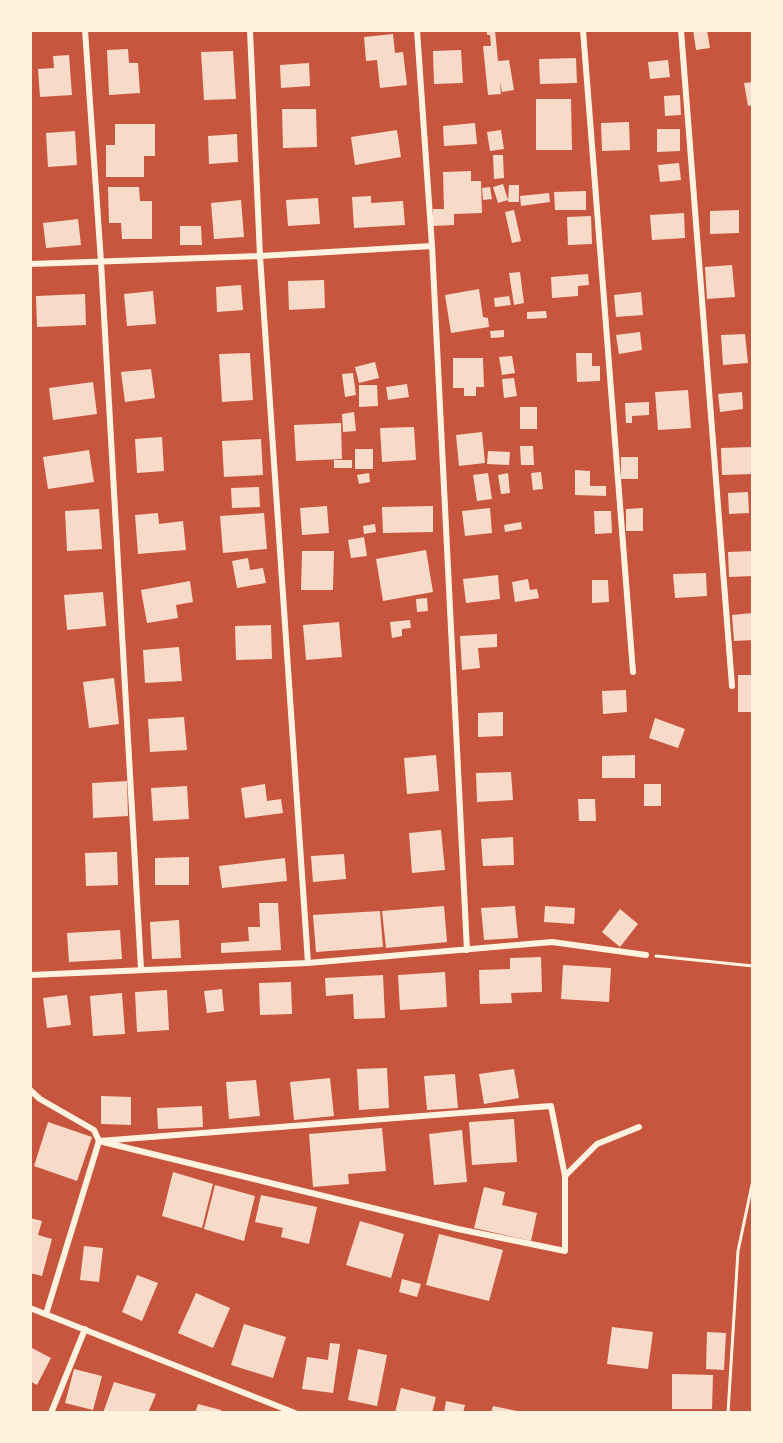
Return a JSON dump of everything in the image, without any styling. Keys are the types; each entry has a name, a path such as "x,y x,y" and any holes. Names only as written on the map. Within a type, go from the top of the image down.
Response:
{"street":[{"path":"85,30 101,262 141,969"},
{"path":"250,30 260,256 308,963"},
{"path":"417,30 432,246 467,950"},
{"path":"583,30 633,672"},
{"path":"681,30 732,686"},
{"path":"30,264 260,256 432,246"},
{"path":"30,975 308,963 552,942 646,955"},
{"path":"30,1090 40,1099 94,1130 99,1141 46,1314"},
{"path":"551,1106 565,1176 565,1251 458,1229 99,1141 551,1106"},
{"path":"565,1176 597,1144 639,1128"},
{"path":"30,1308 295,1413"},
{"path":"51,1413 85,1329"}],"path":[{"path":"646,955 753,966"},
{"path":"728,1413 738,1251 753,1180"}],"building":[{"path":"487,30 495,30 498,61 509,60 514,90 502,92 500,82 501,94 488,95 483,46 491,46"},
{"path":"693,30 707,30 710,48 696,50"},
{"path":"393,34 395,53 403,52 407,85 380,88 377,60 366,61 364,37"},
{"path":"128,49 129,63 138,63 140,93 109,95 107,50"},
{"path":"461,50 463,83 434,84 433,51"},
{"path":"233,51 236,99 204,100 201,52"},
{"path":"69,55 72,95 40,97 38,69 54,68 53,56"},
{"path":"576,58 577,83 540,84 539,59"},
{"path":"668,60 670,77 650,79 648,62"},
{"path":"309,63 310,86 281,88 280,65"},
{"path":"753,82 753,105 748,106 744,83"},
{"path":"680,95 681,115 665,116 664,96"},
{"path":"536,99 571,99 572,150 536,150"},
{"path":"282,109 316,109 317,147 283,148"},
{"path":"629,122 630,150 602,151 601,123"},
{"path":"475,123 477,144 444,146 443,126"},
{"path":"115,124 155,124 155,156 144,156 144,177 106,177 106,145 115,145"},
{"path":"657,129 680,129 680,151 657,152"},
{"path":"397,130 401,157 355,165 351,137"},
{"path":"501,130 504,149 490,151 487,132"},
{"path":"75,131 77,165 48,167 46,133"},
{"path":"237,134 238,162 209,164 208,136"},
{"path":"493,155 503,155 504,178 494,179"},
{"path":"679,163 681,180 660,182 658,165"},
{"path":"471,171 471,181 481,181 482,213 454,214 454,225 433,226 433,209 444,209 443,172"},
{"path":"503,184 508,200 498,203 493,187"},
{"path":"509,185 519,185 519,202 508,202"},
{"path":"108,187 139,187 140,201 152,201 152,239 122,239 121,223 109,223"},
{"path":"490,187 492,199 483,200 482,188"},
{"path":"586,191 586,210 555,210 554,192"},
{"path":"549,193 550,202 521,206 520,196"},
{"path":"371,196 371,203 403,201 405,225 354,228 352,197"},
{"path":"318,198 320,224 288,226 286,200"},
{"path":"241,200 244,237 214,239 211,203"},
{"path":"514,210 521,241 512,243 505,212"},
{"path":"739,210 739,233 710,234 710,211"},
{"path":"684,213 685,238 652,240 650,215"},
{"path":"591,216 592,244 568,245 567,217"},
{"path":"78,219 81,245 46,248 43,223"},
{"path":"180,226 201,226 202,245 180,245"},
{"path":"732,265 735,297 707,299 705,267"},
{"path":"520,272 524,303 514,305 509,273"},
{"path":"588,274 589,285 578,286 578,296 552,298 551,277"},
{"path":"324,280 325,308 289,310 288,281"},
{"path":"241,285 243,310 217,312 216,287"},
{"path":"479,289 483,317 488,318 489,327 451,333 445,295"},
{"path":"153,291 156,324 127,326 124,294"},
{"path":"641,292 643,315 616,317 614,295"},
{"path":"85,294 86,325 37,327 36,296"},
{"path":"509,296 511,305 495,307 494,298"},
{"path":"546,311 547,318 527,319 527,312"},
{"path":"504,330 504,337 491,338 490,331"},
{"path":"640,332 642,350 619,354 616,335"},
{"path":"745,334 748,363 723,365 721,335"},
{"path":"250,353 253,400 222,402 219,354"},
{"path":"576,353 592,353 592,366 600,366 600,381 577,382"},
{"path":"512,356 515,373 502,375 499,357"},
{"path":"453,358 483,358 484,387 476,387 476,396 464,396 464,388 453,388"},
{"path":"375,362 379,378 359,383 355,367"},
{"path":"151,369 155,398 125,402 121,372"},
{"path":"353,373 356,395 345,397 342,374"},
{"path":"514,378 517,396 504,398 502,379"},
{"path":"93,382 97,414 53,420 49,388"},
{"path":"407,384 409,397 388,400 386,387"},
{"path":"359,385 377,385 378,406 359,407"},
{"path":"688,390 691,428 658,430 655,392"},
{"path":"742,392 743,409 720,412 718,394"},
{"path":"649,402 649,415 632,416 632,423 626,423 625,403"},
{"path":"520,407 537,407 537,429 520,429"},
{"path":"354,412 356,431 343,432 342,414"},
{"path":"341,423 342,459 296,461 294,425"},
{"path":"414,427 416,460 382,462 380,428"},
{"path":"482,432 485,463 459,466 456,435"},
{"path":"162,437 164,471 137,473 135,439"},
{"path":"261,439 263,475 224,477 222,441"},
{"path":"520,446 533,446 534,465 521,465"},
{"path":"752,447 753,474 722,475 721,448"},
{"path":"355,449 373,449 373,469 355,469"},
{"path":"89,450 94,482 48,489 43,457"},
{"path":"488,451 510,452 509,465 487,464"},
{"path":"621,457 638,457 638,479 621,479"},
{"path":"334,460 352,460 352,468 334,468"},
{"path":"575,470 590,471 590,486 606,486 606,496 575,495"},
{"path":"541,472 543,489 533,490 531,473"},
{"path":"369,473 370,482 359,484 357,475"},
{"path":"488,473 492,499 477,501 473,475"},
{"path":"508,473 510,493 501,494 498,475"},
{"path":"259,487 260,507 232,508 231,488"},
{"path":"748,492 749,513 729,514 728,493"},
{"path":"327,506 329,533 302,535 300,508"},
{"path":"433,506 433,532 383,533 382,507"},
{"path":"490,508 492,533 465,536 462,511"},
{"path":"643,508 643,531 626,531 626,509"},
{"path":"99,509 102,549 67,551 65,511"},
{"path":"594,511 611,511 612,533 595,534"},
{"path":"158,513 159,524 183,521 186,550 138,554 135,515"},
{"path":"264,513 267,549 223,553 220,516"},
{"path":"521,522 522,529 505,532 504,525"},
{"path":"375,524 376,532 364,534 363,526"},
{"path":"364,537 367,556 351,558 348,540"},
{"path":"426,550 433,592 383,601 376,559"},
{"path":"302,551 334,551 333,590 301,590"},
{"path":"753,551 753,576 729,577 728,552"},
{"path":"248,558 250,570 263,568 266,583 237,588 232,561"},
{"path":"706,573 707,596 675,598 673,574"},
{"path":"498,575 500,599 466,603 463,579"},
{"path":"528,579 530,590 537,589 539,598 515,602 512,582"},
{"path":"592,580 608,580 609,602 592,603"},
{"path":"190,581 193,602 176,605 178,618 147,623 141,590"},
{"path":"103,592 106,626 67,630 64,595"},
{"path":"427,598 428,611 417,612 416,599"},
{"path":"752,613 753,640 734,641 732,615"},
{"path":"410,620 411,628 402,629 402,636 392,638 390,622"},
{"path":"339,622 342,657 306,660 303,625"},
{"path":"271,625 272,659 236,660 235,626"},
{"path":"497,634 497,647 478,648 480,668 462,670 460,636"},
{"path":"179,647 182,681 145,683 143,650"},
{"path":"738,675 753,675 753,712 738,712"},
{"path":"114,678 119,724 89,728 83,682"},
{"path":"626,690 627,712 603,714 602,691"},
{"path":"503,712 503,736 478,737 478,713"},
{"path":"184,717 187,750 150,752 148,719"},
{"path":"655,718 685,729 678,748 649,738"},
{"path":"436,755 439,791 407,794 404,758"},
{"path":"635,755 635,778 602,778 602,756"},
{"path":"511,772 513,800 477,802 476,773"},
{"path":"127,781 128,816 93,818 92,783"},
{"path":"265,784 267,801 281,799 283,813 245,818 241,788"},
{"path":"644,784 661,784 661,806 644,806"},
{"path":"187,786 189,819 153,821 151,788"},
{"path":"578,799 595,799 596,821 579,821"},
{"path":"441,830 445,870 412,873 409,833"},
{"path":"513,837 514,865 483,866 481,839"},
{"path":"117,852 118,885 86,886 85,853"},
{"path":"344,854 346,879 313,882 311,856"},
{"path":"189,857 189,885 155,885 155,858"},
{"path":"285,858 287,881 222,888 219,866"},
{"path":"259,903 278,903 281,950 221,953 221,943 249,941 248,927 260,927"},
{"path":"444,906 447,942 386,948 382,911"},
{"path":"515,906 518,938 484,940 481,908"},
{"path":"545,906 575,908 574,924 544,922"},
{"path":"620,909 638,924 620,947 602,932"},
{"path":"380,911 383,947 316,952 313,915"},
{"path":"179,920 181,958 152,959 150,922"},
{"path":"120,930 122,959 69,962 67,933"},
{"path":"541,957 542,992 511,993 512,1003 480,1004 479,970 510,969 510,958"},
{"path":"563,965 611,968 609,1002 561,999"},
{"path":"445,972 447,1007 400,1010 398,975"},
{"path":"383,975 385,1018 354,1019 353,994 326,996 325,978"},
{"path":"291,982 292,1014 260,1015 259,983"},
{"path":"222,989 224,1011 207,1013 204,991"},
{"path":"167,990 169,1030 137,1032 135,992"},
{"path":"122,993 125,1034 93,1036 90,996"},
{"path":"67,995 71,1025 47,1028 43,998"},
{"path":"387,1068 389,1108 359,1110 357,1069"},
{"path":"514,1069 519,1098 484,1104 479,1074"},
{"path":"455,1074 458,1108 427,1110 424,1076"},
{"path":"330,1078 334,1116 294,1120 290,1082"},
{"path":"256,1080 260,1116 229,1119 226,1082"},
{"path":"101,1096 131,1097 131,1125 101,1124"},
{"path":"202,1106 203,1127 158,1129 157,1108"},
{"path":"514,1119 517,1162 472,1165 469,1122"},
{"path":"48,1122 92,1137 77,1181 34,1166"},
{"path":"382,1128 386,1171 348,1174 349,1184 313,1187 309,1134"},
{"path":"462,1130 467,1182 434,1185 429,1134"},
{"path":"173,1172 213,1184 202,1228 162,1216"},
{"path":"215,1185 255,1196 244,1241 204,1229"},
{"path":"484,1187 505,1192 502,1205 537,1213 531,1241 474,1228"},
{"path":"261,1195 317,1207 309,1244 281,1237 283,1228 255,1222"},
{"path":"30,1218 42,1221 38,1235 52,1239 42,1276 30,1273"},
{"path":"360,1221 404,1234 391,1278 346,1265"},
{"path":"439,1234 503,1250 489,1301 426,1285"},
{"path":"84,1246 103,1248 99,1282 80,1280"},
{"path":"137,1275 158,1283 142,1321 122,1312"},
{"path":"402,1279 421,1284 417,1297 399,1292"},
{"path":"196,1293 230,1308 213,1348 178,1333"},
{"path":"244,1324 286,1337 273,1378 231,1365"},
{"path":"612,1327 653,1332 648,1369 607,1364"},
{"path":"707,1332 726,1333 724,1370 706,1369"},
{"path":"330,1343 340,1344 333,1393 302,1389 307,1357 328,1360"},
{"path":"30,1347 51,1358 37,1385 30,1381"},
{"path":"358,1349 387,1355 377,1406 348,1400"},
{"path":"74,1369 102,1376 93,1410 65,1403"},
{"path":"672,1374 713,1375 712,1409 672,1409"},
{"path":"114,1382 156,1394 148,1413 103,1413"},
{"path":"401,1388 436,1397 432,1413 395,1413"},
{"path":"446,1401 465,1405 463,1413 444,1413"},
{"path":"198,1404 221,1410 221,1413 195,1413"},
{"path":"493,1406 522,1412 522,1413 491,1413"}]}
